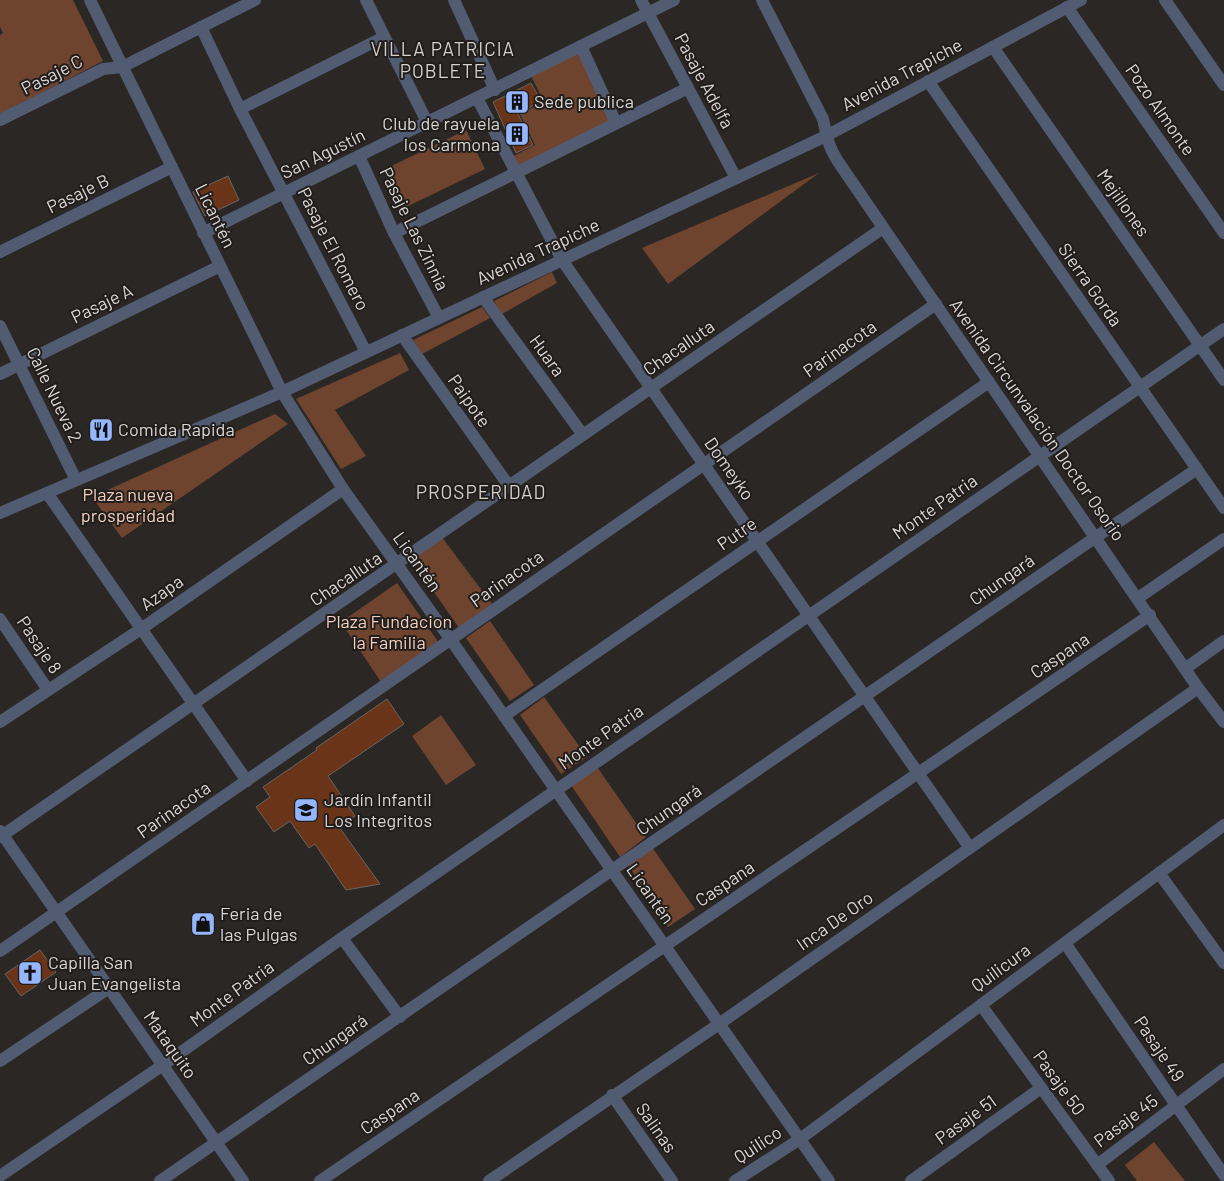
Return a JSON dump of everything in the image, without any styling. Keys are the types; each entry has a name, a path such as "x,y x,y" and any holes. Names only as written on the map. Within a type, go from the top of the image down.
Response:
{"street":[{"name":"Licantén","path":"90,0 282,392 343,490 451,640 830,1181"},
{"path":"225,0 231,12"},
{"name":"Pasaje C","path":"0,120 103,69 122,67 255,0"},
{"path":"366,0 427,122"},
{"path":"454,0 495,90"},
{"name":"Pasaje Adelfa","path":"641,0 736,178"},
{"name":"San Agustín","path":"204,232 674,0"},
{"name":"Avenida Circunvalación Doctor Osorio","path":"762,0 823,119 826,136 837,160 1150,615 1198,688 1224,722"},
{"name":"Avenida Trapiche","path":"0,513 282,392 826,136 1081,0"},
{"path":"1165,0 1224,85"},
{"name":"Pozo Almonte","path":"1067,7 1224,233"},
{"name":"Pasaje El Romero","path":"201,27 240,109 366,352"},
{"path":"240,109 384,37"},
{"path":"581,46 616,123"},
{"name":"Mejillones","path":"992,47 1224,380"},
{"name":"Sierra Gorda","path":"928,81 1224,508"},
{"path":"394,233 688,88"},
{"name":"Domeyko","path":"477,98 562,260 970,848"},
{"name":"Pasaje Las Zinnia","path":"359,156 394,233 439,318"},
{"name":"Pasaje B","path":"0,252 172,168"},
{"name":"Chacalluta","path":"1,834 398,565 508,486 883,228"},
{"name":"Pasaje A","path":"0,374 220,266"},
{"name":"Huara","path":"484,297 583,435"},
{"name":"Parinacota","path":"0,951 936,304"},
{"name":"Calle Nueva 2","path":"0,326 76,480"},
{"name":"Monte Patria","path":"0,1176 163,1065 342,938 809,615 1224,330"},
{"name":"Paipote","path":"402,335 508,486"},
{"name":"Putre","path":"504,716 989,382"},
{"name":"Chungará","path":"160,1181 1197,469"},
{"name":"Azapa","path":"0,722 141,629 343,490"},
{"path":"47,492 247,781"},
{"path":"1138,598 1224,539"},
{"name":"Caspana","path":"320,1181 1150,615"},
{"name":"Pasaje 8","path":"0,619 48,690"},
{"path":"1186,668 1224,641"},
{"name":"Inca De Oro","path":"489,1181 612,1095 719,1024 1198,688"},
{"name":"Quilicura","path":"800,1139 1224,825"},
{"name":"Mataquito","path":"1,834 243,1181"},
{"path":"1159,873 1224,963"},
{"path":"342,938 400,1017"},
{"name":"Pasaje 49","path":"1065,943 1224,1175"},
{"path":"0,1061 109,988"},
{"name":"Pasaje 50","path":"981,1005 1109,1181"},
{"name":"Pasaje 45","path":"1097,1165 1224,1069"},
{"name":"Pasaje 51","path":"911,1181 1041,1088"},
{"name":"Salinas","path":"612,1095 672,1181"},
{"name":"Quilico","path":"735,1181 800,1139"}],"green space":[{"path":"0,0 73,0 103,61 43,92 0,118 0,35 3,33 0,27"},
{"path":"580,49 614,122 517,172 510,158 535,145 520,114 544,102 530,74"},
{"path":"466,130 485,169 402,209 383,170"},
{"path":"819,173 668,284 642,248"},
{"path":"552,272 557,283 502,314 494,301"},
{"path":"482,307 490,318 422,354 413,340"},
{"path":"400,353 409,370 335,410 366,456 341,469 296,399"},
{"name":"Plaza nueva prosperidad","path":"275,414 288,424 122,538 92,497"},
{"path":"441,536 492,604 459,628 409,556"},
{"name":"Plaza Fundacion la Familia","path":"397,583 439,643 381,682 341,622"},
{"path":"490,621 534,685 510,701 466,638"},
{"path":"544,697 587,757 561,774 520,715"},
{"path":"441,715 476,765 446,785 412,736"},
{"path":"597,767 646,837 620,857 571,785"},
{"path":"652,847 695,909 668,927 628,865"},
{"path":"1154,1142 1185,1181 1137,1181 1125,1165"}],"building":[{"path":"531,83 541,101 518,114 533,145 516,153 493,102"},
{"path":"228,176 239,200 205,216 193,192"},
{"path":"387,699 404,724 328,776 355,816 339,827 380,884 346,890 315,844 309,848 290,821 274,832 256,807 270,797 263,787"},
{"name":"Capilla San Juan Evangelista","path":"40,950 56,972 21,996 5,974"}],"place":[{"name":"Sede publica","path":"517,102"},
{"name":"Club de rayuela los Carmona","path":"517,134"},
{"name":"Comida Rapida","path":"101,430"},
{"name":"Jardín Infantil Los Integritos","path":"306,810"},
{"name":"Feria de las Pulgas","path":"203,924"},
{"name":"Capilla San Juan Evangelista","path":"30,973"}],"district":[{"name":"VILLA PATRICIA POBLETE","path":"443,60"},
{"name":"PROSPERIDAD","path":"481,492"}]}
